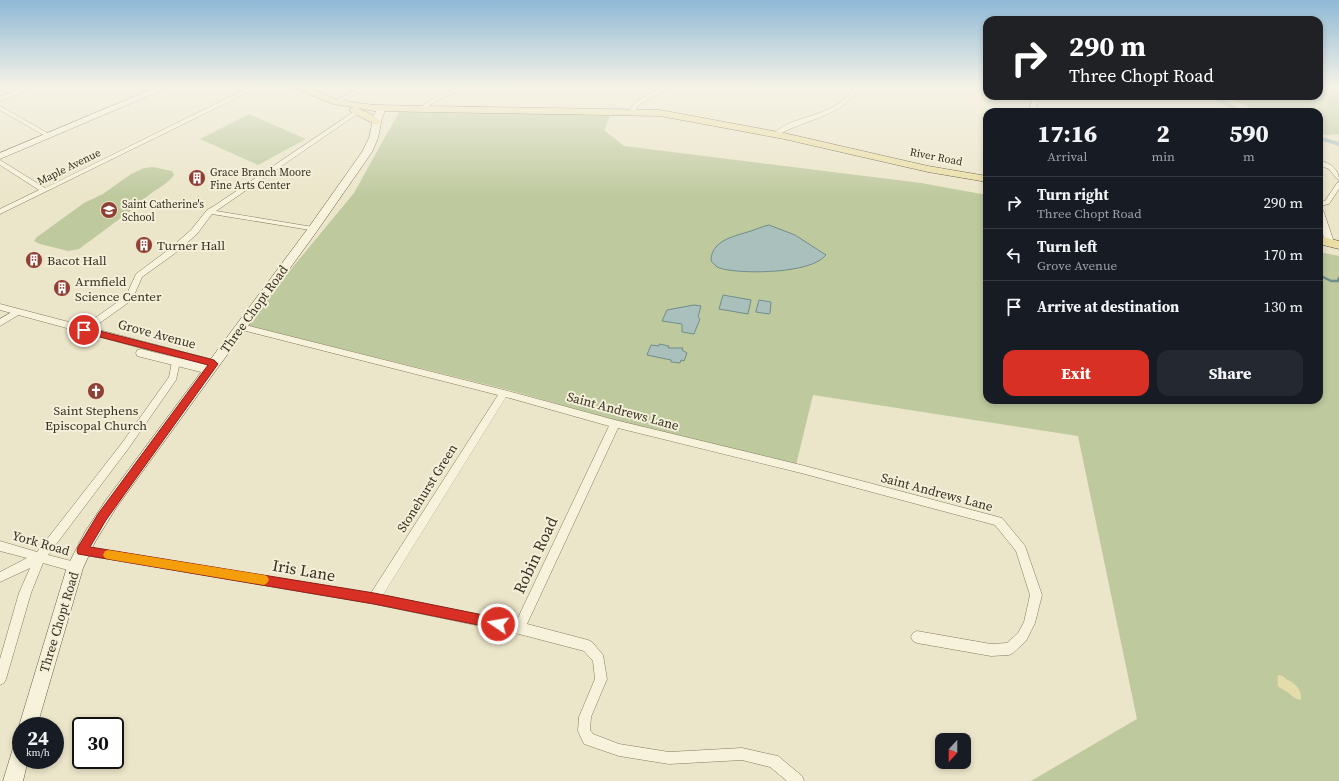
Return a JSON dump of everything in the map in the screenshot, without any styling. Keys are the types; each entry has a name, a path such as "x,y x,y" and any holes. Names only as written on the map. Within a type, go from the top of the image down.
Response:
{"main road":[{"path":"0,156 79,123"},
{"name":"Three Chopt Road","path":"31,717 75,567 82,551 102,517 313,229 367,152 374,138 376,123"},
{"name":"River Road","path":"720,123 776,134 928,169 983,178"},
{"path":"13,781 16,769"}],"street":[{"path":"27,123 49,136"},
{"name":"Maple Avenue","path":"0,212 182,123"},
{"path":"80,332 129,298 139,276 171,252 194,232 210,212 340,123"},
{"path":"776,134 783,129 798,123"},
{"path":"0,162 44,190"},
{"path":"1323,164 1331,168 1339,178"},
{"path":"1323,204 1327,203 1339,184"},
{"path":"210,212 313,229"},
{"path":"1323,222 1329,240"},
{"name":"Grove Avenue","path":"0,307 13,314 211,367"},
{"name":"Grove Avenue","path":"0,314 13,314"},
{"path":"0,323 13,314"},
{"name":"Saint Andrews Lane","path":"241,327 504,393 615,424 801,469 998,521 1021,549 1036,595 1029,623 1022,637 1009,649 991,650 917,637"},
{"name":"Grove Avenue","path":"80,332 176,362 211,367"},
{"path":"0,679 25,593 39,558 125,446 173,378 176,362"},
{"name":"Stonehurst Green","path":"374,598 504,393"},
{"name":"Robin Road","path":"519,628 615,424"},
{"name":"York Road","path":"0,546 75,567"},
{"name":"Iris Lane","path":"82,551 374,598 519,628"},
{"path":"0,577 39,558"},
{"path":"519,628 588,646 600,658 601,679 585,717 584,731 589,739 619,750 669,758 742,754 773,761 797,781"}],"green space":[{"path":"230,123 271,123 306,139 258,165 200,139"},
{"path":"393,123 607,123 604,130 624,146 921,183 983,194 983,404 1323,404 1323,253 1339,256 1339,781 1031,781 1137,719 1078,436 813,395 796,465 617,421 505,389 245,325 354,193"},
{"path":"1323,123 1339,123 1339,134 1323,134"},
{"path":"153,167 172,171 174,175 167,183 148,195 141,203 79,249 68,251 34,241 37,237 84,203 103,194 131,174 144,168"}],"sand":[{"path":"1278,675 1283,676 1297,686 1301,694 1301,700 1295,698 1278,686"}],"water":[{"path":"769,225 795,235 826,255 807,266 761,272 733,271 723,269 717,267 711,261 715,248 725,240"},
{"path":"723,295 751,300 748,314 719,309"},
{"path":"759,300 771,302 769,314 756,312"},
{"path":"694,305 701,306 698,317 700,319 694,334 682,332 682,324 662,321 667,310"},
{"path":"659,344 669,346 668,348 683,348 682,350 687,353 684,361 681,360 680,363 671,362 671,360 647,355 651,345 659,346"}],"waterway":[{"path":"1323,139 1339,144"},
{"path":"1323,277 1331,281 1338,281 1339,278"}],"slow traffic":[{"path":"108,555 264,580"}],"place":[{"name":"Grace Branch Moore Fine Arts Center","path":"197,178"},
{"name":"Saint Catherine's School","path":"109,210"},
{"name":"Turner Hall","path":"144,245"},
{"name":"Bacot Hall","path":"34,260"},
{"name":"Armfield Science Center","path":"62,288"},
{"name":"Saint Stephens Episcopal Church","path":"96,391"}],"route":[{"path":"84,330 214,364 102,517 82,551 374,598 498,624"}]}
